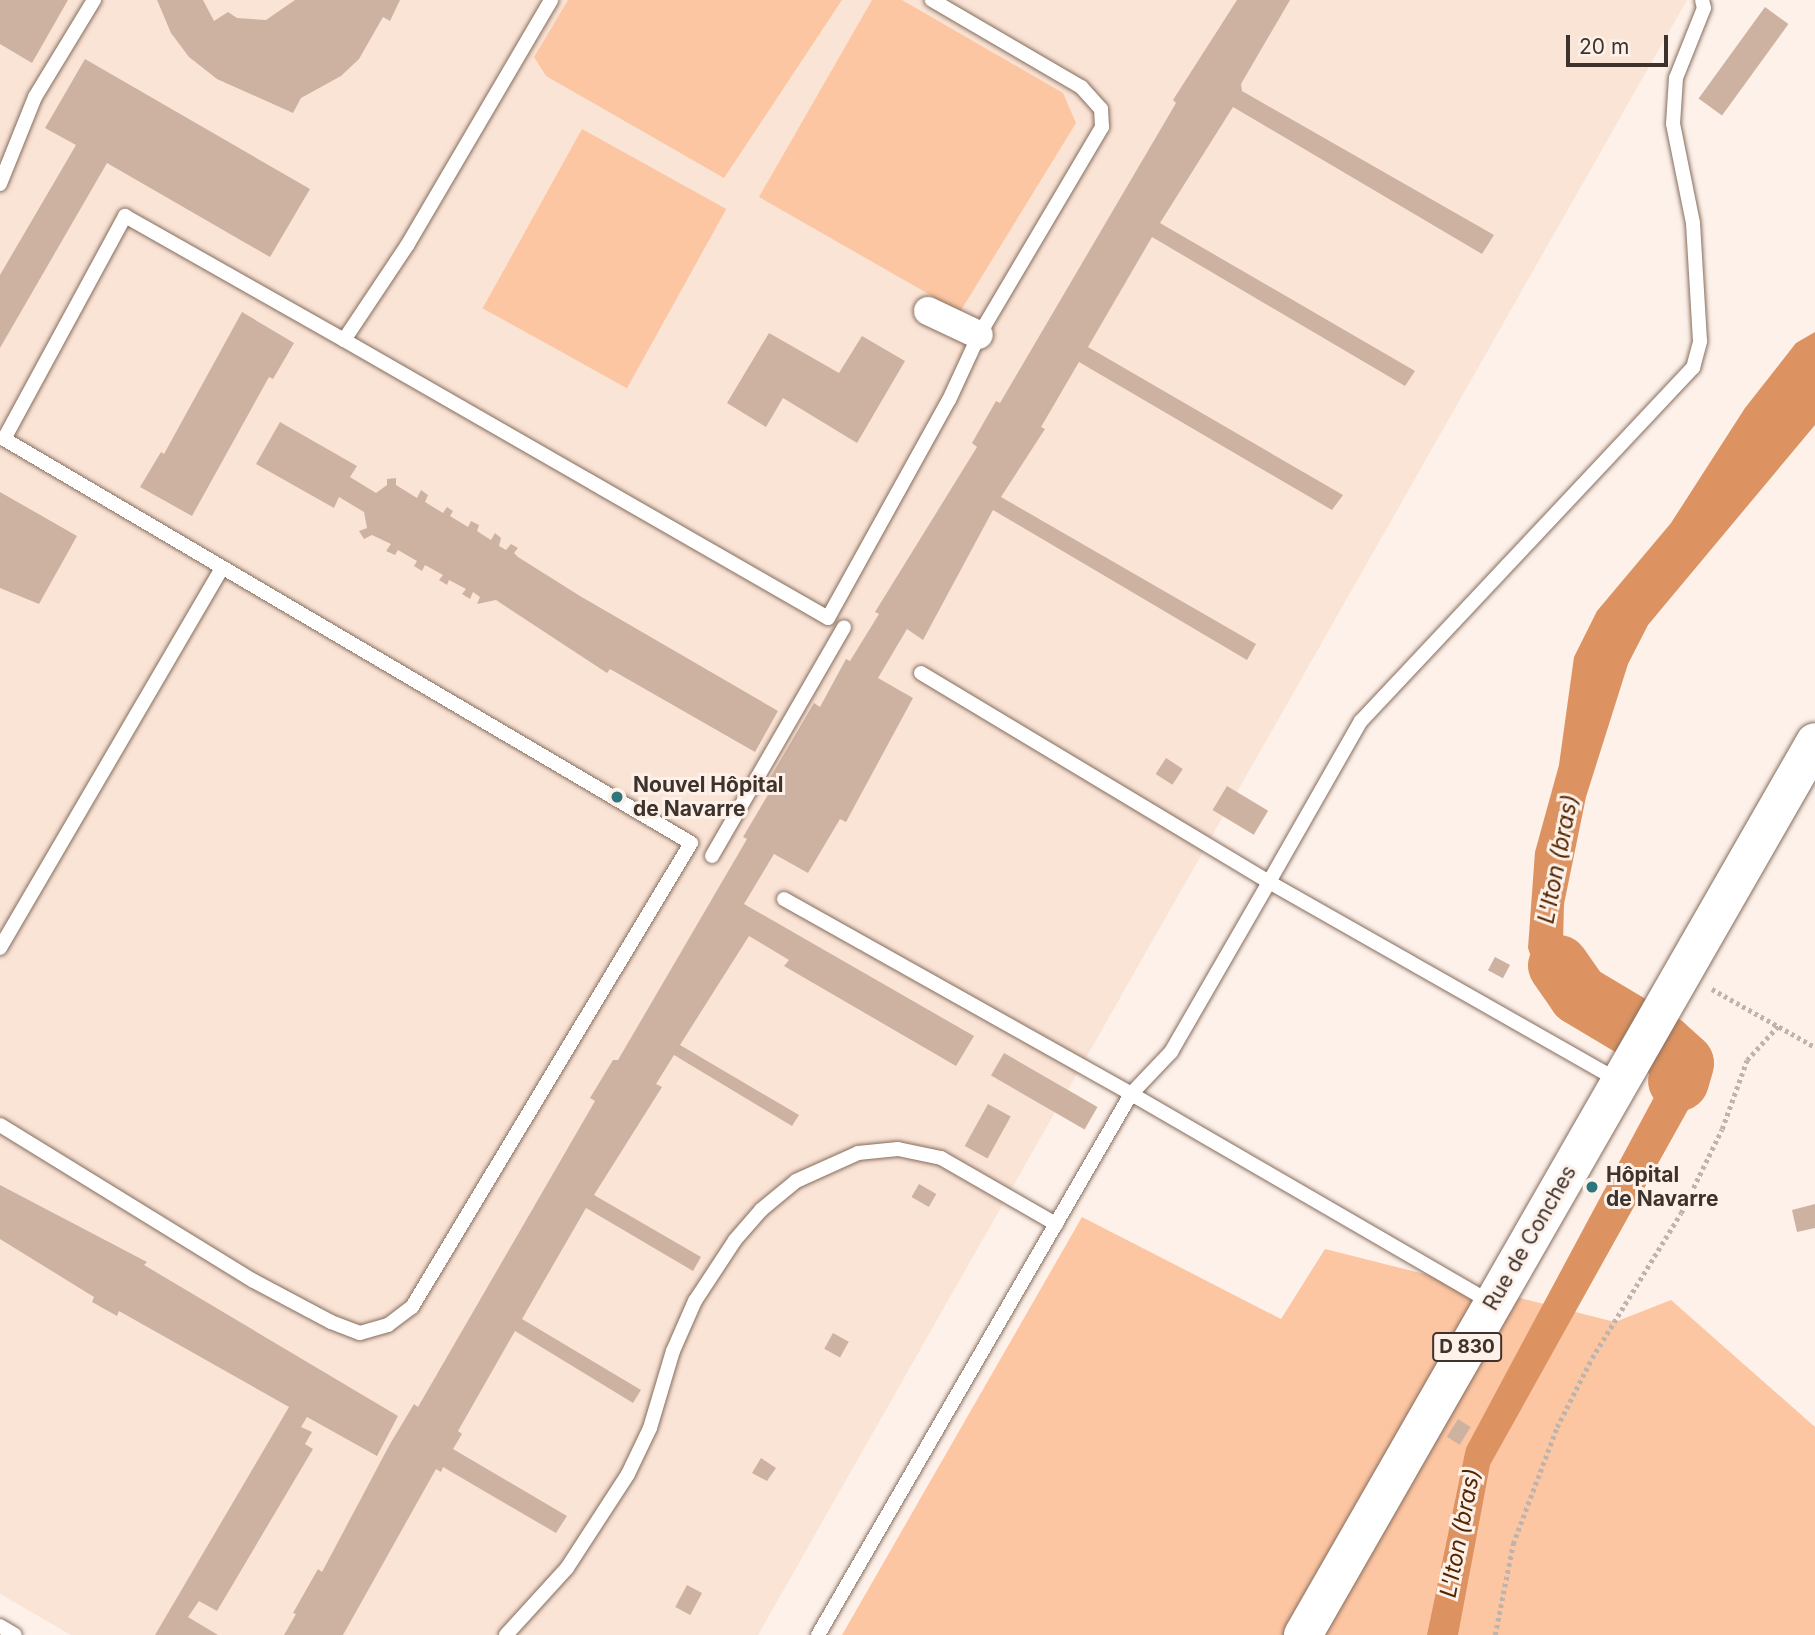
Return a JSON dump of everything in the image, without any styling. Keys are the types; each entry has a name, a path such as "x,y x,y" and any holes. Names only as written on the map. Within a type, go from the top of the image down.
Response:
{"main road":[{"name":"D 830","path":"1628,1071 1815,742"},
{"name":"Rue de Conches","path":"1303,1635 1628,1071"}],"street":[{"path":"928,311 979,335"}],"lane":[{"path":"0,184 35,97 94,0"},
{"path":"344,340 408,244 551,0"},
{"path":"0,1125 252,1280 331,1322 360,1333 388,1325 412,1307 691,843 221,570 4,439 124,216 828,618 949,400 979,335 1102,127 1101,109 1081,87 932,0"},
{"path":"818,1635 1132,1094 1171,1052 1361,721 1693,368 1700,341 1693,223 1673,124 1676,78 1704,8 1702,0"},
{"path":"0,948 221,570"},
{"path":"712,856 844,627"},
{"path":"921,673 1269,882 1628,1071"},
{"path":"784,900 1132,1094 1492,1303"},
{"path":"506,1635 567,1568 628,1474 650,1428 673,1351 702,1291 735,1240 761,1210 796,1181 858,1153 898,1149 941,1158 1056,1224"},
{"path":"0,1626 15,1635"}],"path":[{"path":"1684,974 1815,1047"},
{"path":"1495,1635 1513,1544 1557,1427 1592,1358 1681,1213 1722,1129 1747,1060 1779,1025"}],"shaded area":[{"name":"Nouvel Hôpital de Navarre","path":"0,0 1687,0 758,1635 71,1635 0,1594"},
{"path":"568,0 842,0 724,178 546,76 534,57"},
{"path":"872,0 902,0 1063,93 1076,123 960,312 759,197"},
{"path":"582,129 726,209 627,388 483,308"},
{"path":"1082,1217 1281,1319 1325,1249 1615,1322 1671,1300 1815,1427 1815,1635 842,1635"}],"water":[{"path":"1815,332 1815,425 1648,625 1628,664 1586,797 1564,904 1563,943 1567,958 1585,977 1628,1003 1612,1032 1582,1016 1531,957 1528,948 1535,852 1559,765 1574,657 1597,611 1671,523 1745,408 1796,343"},
{"path":"1669,1032 1693,1042 1704,1081 1490,1465 1458,1635 1427,1635 1466,1448 1668,1071 1654,1060"}],"building":[{"path":"0,0 68,0 32,63 0,44"},
{"path":"157,0 203,0 214,21 228,12 237,18 266,20 295,0 400,0 390,21 383,17 359,59 341,76 301,98 293,113 217,79 189,57 171,33"},
{"path":"1237,0 1290,0 1241,84 1242,91 1494,235 1482,254 1233,107 1160,223 1415,371 1405,386 1152,237 1088,347 1343,495 1332,510 1079,362 1041,427 1045,429 1001,497 1256,644 1247,660 993,510 923,640 907,629 878,678 913,698 846,822 840,819 808,873 774,854 744,904 974,1036 956,1066 784,966 789,960 749,936 680,1045 799,1115 792,1126 674,1055 656,1084 662,1087 594,1195 701,1257 693,1271 586,1208 522,1319 641,1390 633,1403 515,1331 458,1431 462,1434 453,1449 567,1516 556,1533 443,1467 441,1472 436,1469 343,1635 284,1635 296,1614 293,1613 318,1569 322,1572 390,1444 414,1404 418,1407 595,1101 590,1098 613,1060 618,1060 747,839 743,837 769,793 764,788 814,703 820,707 846,659 850,661 879,614 875,612 977,447 972,443 996,401 1000,403 1176,103 1173,100"},
{"path":"1765,7 1788,24 1722,115 1699,98"},
{"path":"85,59 310,189 270,257 107,163 0,348 0,275 76,145 45,128"},
{"path":"242,312 294,343 273,379 269,377 192,516 140,487 161,452 164,454"},
{"path":"769,333 839,373 862,336 905,361 857,443 783,398 766,427 727,403"},
{"path":"280,422 357,466 350,477 376,493 387,485 387,479 396,478 396,485 417,498 421,490 428,495 425,502 443,513 447,507 453,511 450,516 468,527 471,521 479,525 477,531 491,540 495,533 501,538 499,546 506,550 511,544 518,548 514,553 518,557 580,596 778,711 755,752 610,669 607,673 496,600 477,604 480,597 473,592 470,599 462,594 466,589 449,580 447,585 439,580 443,575 425,565 422,571 414,566 417,561 398,550 395,555 386,551 391,544 372,535 364,539 359,531 367,528 364,512 339,497 334,508 256,464"},
{"path":"0,492 77,536 39,604 0,588"},
{"path":"1166,758 1183,769 1172,785 1156,774"},
{"path":"1227,786 1268,811 1254,835 1213,810"},
{"path":"1495,957 1510,965 1503,978 1488,970"},
{"path":"1004,1053 1098,1107 1085,1130 991,1076"},
{"path":"988,1104 1011,1117 987,1159 965,1146"},
{"path":"919,1184 936,1194 929,1207 912,1197"},
{"path":"0,1185 147,1262 144,1265 398,1416 377,1456 307,1417 301,1427 312,1432 305,1444 313,1449 217,1611 199,1601 188,1617 218,1635 155,1635 289,1407 119,1311 117,1316 92,1302 94,1297 0,1239"},
{"path":"1815,1204 1815,1228 1797,1232 1792,1210"},
{"path":"833,1333 849,1342 840,1357 824,1349"},
{"path":"1458,1419 1471,1427 1460,1445 1447,1437"},
{"path":"761,1458 776,1468 767,1481 752,1473"},
{"path":"687,1585 702,1593 690,1615 675,1607"}],"waterway":[{"name":"L'Iton (bras)","path":"1558,965 1578,994 1662,1044 1683,1063 1678,1080"}],"place":[{"name":"Nouvel Hôpital de Navarre","path":"617,797"},
{"name":"Hôpital de Navarre","path":"1592,1187"}]}
